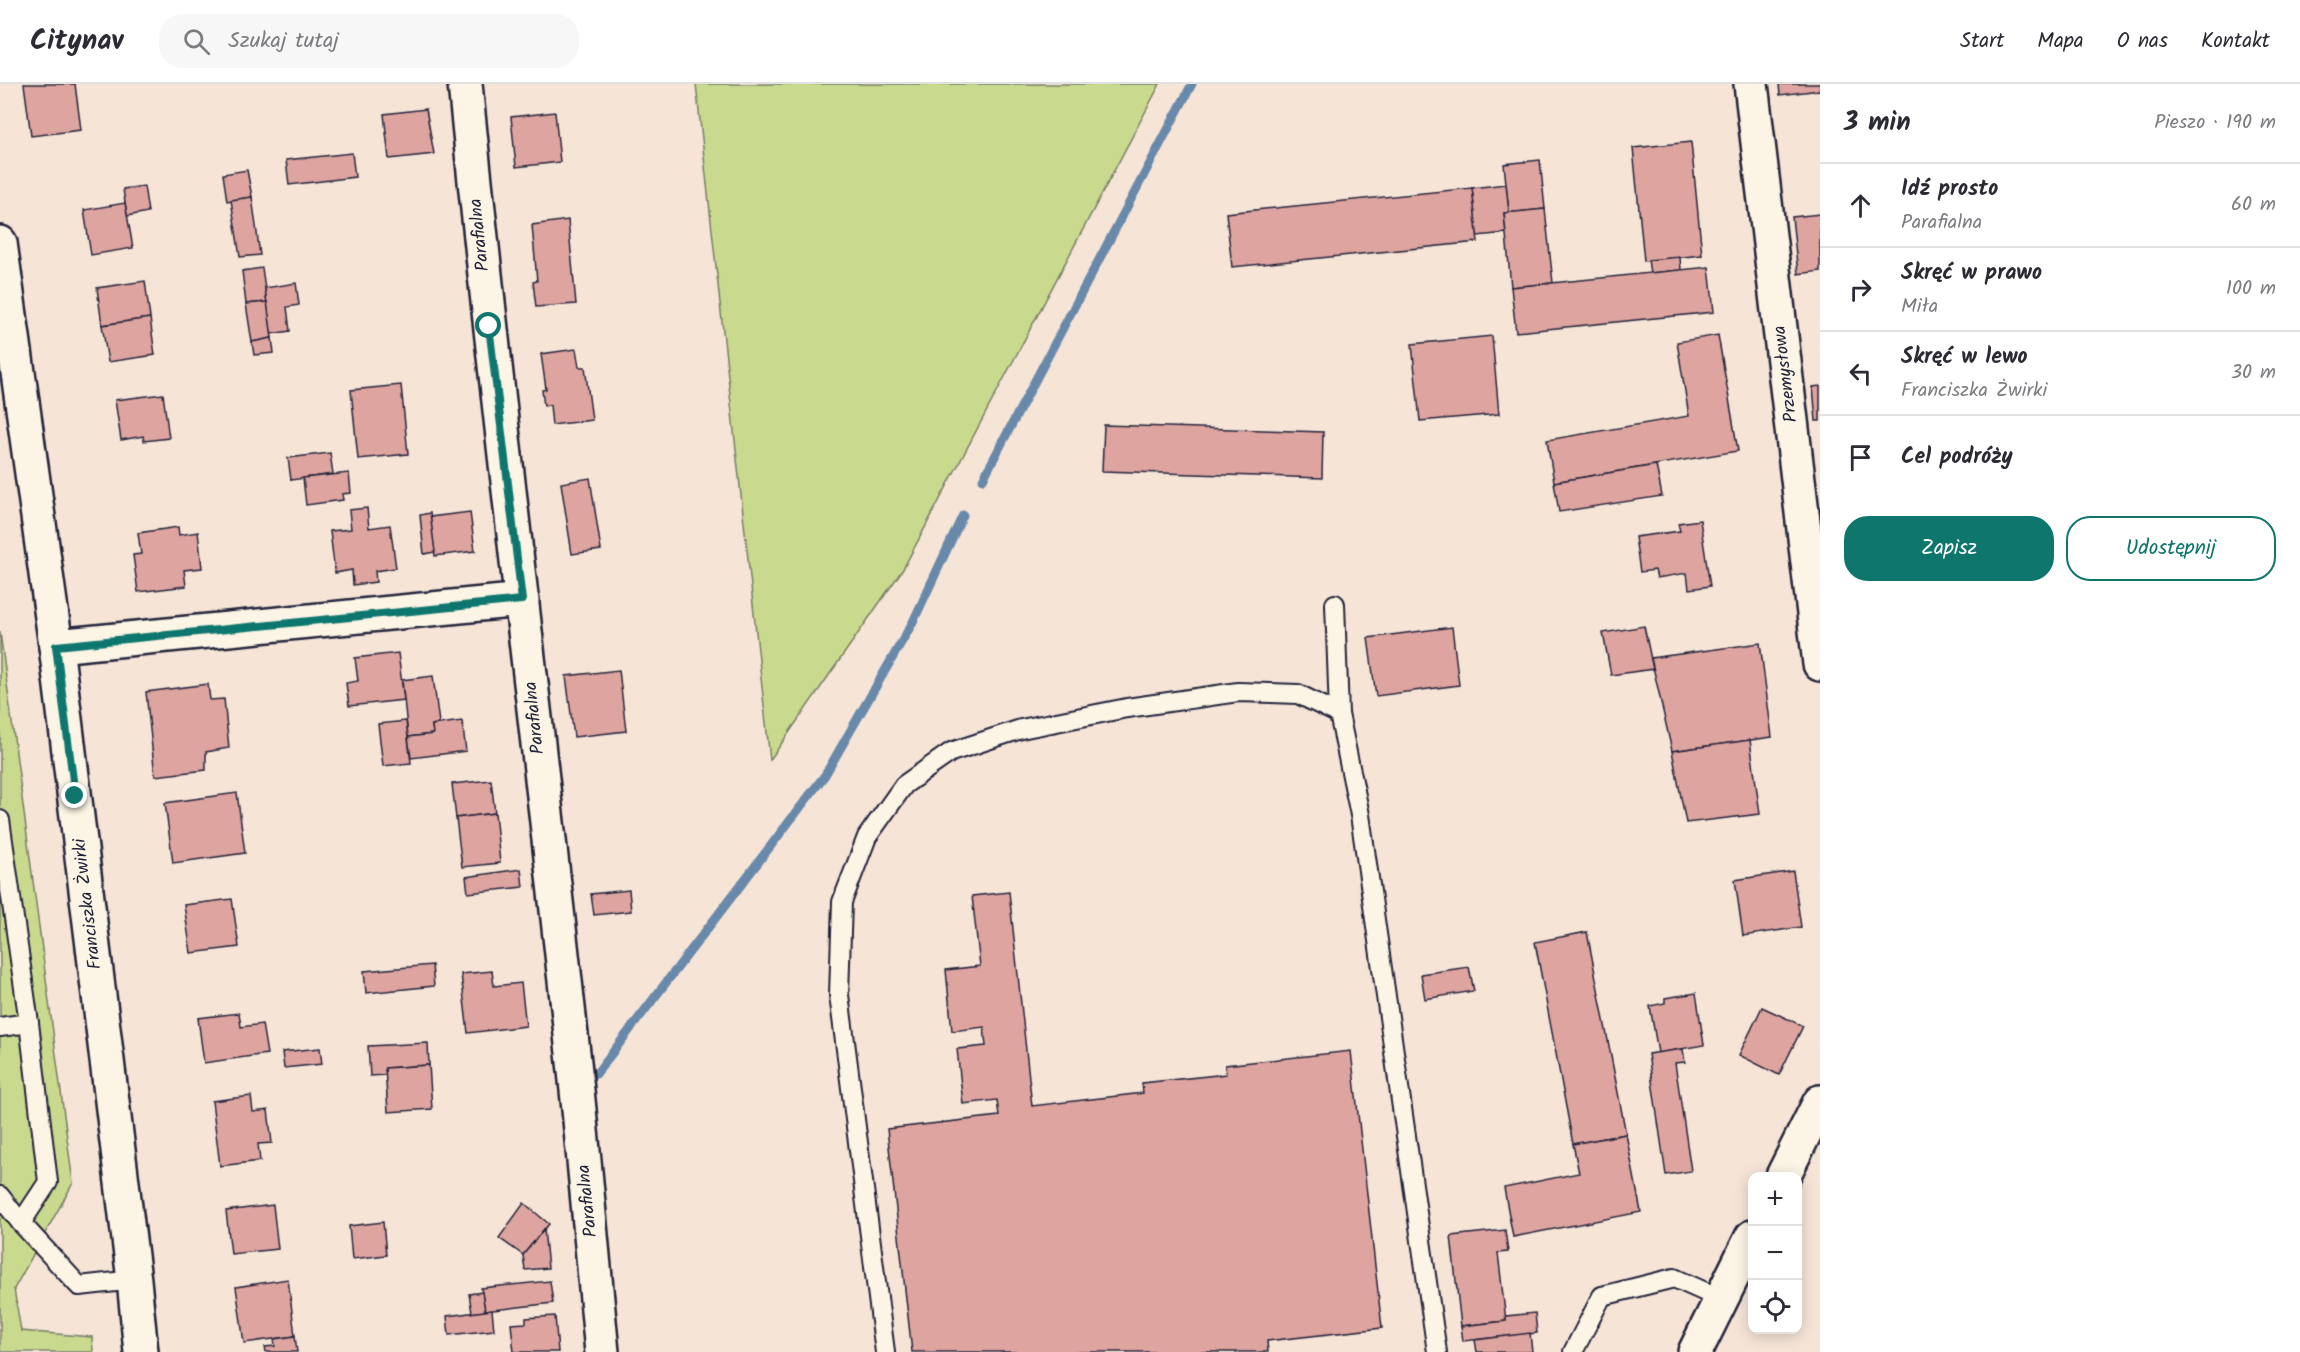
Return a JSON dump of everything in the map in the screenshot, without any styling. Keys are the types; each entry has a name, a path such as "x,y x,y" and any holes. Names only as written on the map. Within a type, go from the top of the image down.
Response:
{"street":[{"name":"Parafialna","path":"465,84 489,326 575,1075 602,1352"},
{"name":"Przemysłowa","path":"1751,84 1820,664"},
{"name":"Franciszka Żwirki","path":"1,256 56,646 141,1352"},
{"path":"56,646 522,600"},
{"path":"1785,1172 1820,1102"},
{"path":"1695,1352 1748,1245"}],"lane":[{"path":"1335,604 1339,714 1360,814 1437,1352"},
{"path":"885,1352 838,995 842,902 867,837 879,820 904,785 951,752 1021,729 1127,708 1238,692 1298,694 1339,714"},
{"path":"0,820 29,1023 48,1182 21,1223"},
{"path":"0,1027 29,1023"},
{"path":"0,1196 21,1223 79,1286 134,1280"},
{"path":"1574,1352 1602,1296 1674,1278 1721,1299"}],"green space":[{"path":"696,84 1160,84 903,569 770,760"},
{"path":"0,632 73,1183 14,1289 21,1331 92,1337 93,1352 0,1352"}],"building":[{"path":"24,84 75,84 81,130 31,136"},
{"path":"1779,84 1820,84 1820,90 1780,95"},
{"path":"426,109 434,154 389,159 384,114"},
{"path":"555,112 560,162 516,167 511,117"},
{"path":"1691,142 1702,255 1644,261 1633,148"},
{"path":"352,153 355,177 289,185 286,160"},
{"path":"1540,160 1545,209 1509,213 1504,164"},
{"path":"247,170 252,197 227,201 223,174"},
{"path":"1506,184 1509,213 1504,213 1506,233 1477,236 1472,188"},
{"path":"144,186 148,212 127,216 123,189"},
{"path":"1472,188 1478,242 1232,267 1226,213"},
{"path":"252,197 260,255 240,257 231,200"},
{"path":"125,203 133,248 91,255 84,210"},
{"path":"1545,209 1553,283 1511,287 1504,213"},
{"path":"1820,214 1820,271 1798,274 1792,217"},
{"path":"568,220 576,304 536,307 533,282 537,281 532,225"},
{"path":"1680,257 1681,270 1650,273 1648,260"},
{"path":"1709,267 1714,312 1516,332 1511,287"},
{"path":"262,268 267,302 246,304 242,271"},
{"path":"145,281 150,318 102,325 97,288"},
{"path":"296,283 299,305 287,307 290,331 271,334 265,288"},
{"path":"267,302 272,338 252,342 246,304"},
{"path":"150,318 155,355 108,362 102,325"},
{"path":"1718,335 1738,451 1554,482 1547,440 1689,416 1677,342"},
{"path":"1492,336 1499,414 1420,421 1412,344"},
{"path":"272,338 274,353 254,355 252,342"},
{"path":"576,349 579,367 585,367 592,420 552,425 550,405 544,406 542,390 546,389 541,354"},
{"path":"401,385 408,454 358,459 351,390"},
{"path":"1820,386 1820,421 1816,421 1813,387"},
{"path":"163,394 169,438 144,441 143,436 121,440 115,400"},
{"path":"1104,425 1323,432 1322,478 1102,471"},
{"path":"330,453 333,474 291,480 288,458"},
{"path":"1656,465 1662,496 1559,512 1554,482"},
{"path":"349,473 351,493 342,494 343,500 306,505 303,478"},
{"path":"590,478 601,550 572,554 561,483"},
{"path":"367,508 369,528 390,525 396,568 375,571 376,582 353,585 352,570 335,573 330,531 351,529 349,510"},
{"path":"470,512 475,551 435,556 430,517"},
{"path":"430,513 435,552 424,554 420,515"},
{"path":"1700,520 1710,586 1689,589 1687,573 1657,578 1655,570 1640,572 1635,537 1680,531 1678,523"},
{"path":"178,527 179,535 198,532 202,568 184,570 186,586 138,592 133,555 141,554 138,533"},
{"path":"1644,626 1653,669 1611,675 1603,633"},
{"path":"1452,627 1459,685 1376,696 1368,638"},
{"path":"1760,643 1772,737 1672,751 1651,658"},
{"path":"398,653 404,700 349,706 346,683 358,681 355,658"},
{"path":"619,670 626,731 574,737 566,676"},
{"path":"433,676 439,723 432,725 433,734 408,737 402,680"},
{"path":"208,684 210,700 224,699 229,748 206,752 206,770 155,776 146,692"},
{"path":"406,721 411,763 383,766 378,724"},
{"path":"462,721 466,751 411,758 408,737 433,734 432,725"},
{"path":"1750,740 1760,814 1686,823 1672,751"},
{"path":"491,780 495,813 456,818 452,784"},
{"path":"237,793 245,853 173,863 165,803"},
{"path":"495,813 500,863 462,867 456,818"},
{"path":"521,869 523,887 468,893 466,877"},
{"path":"1793,871 1801,927 1743,936 1735,880"},
{"path":"629,890 631,911 594,915 591,894"},
{"path":"1009,892 1032,1106 1143,1093 1142,1083 1226,1074 1225,1065 1351,1051 1382,1328 1267,1341 1268,1352 912,1352 887,1129 999,1116 997,1100 963,1104 957,1049 986,1046 984,1027 952,1031 946,970 980,966 972,896"},
{"path":"232,899 239,947 191,953 184,905"},
{"path":"1587,932 1626,1134 1573,1144 1535,942"},
{"path":"432,965 434,986 366,993 364,971"},
{"path":"1469,967 1474,991 1425,999 1421,974"},
{"path":"492,971 494,986 521,983 526,1026 468,1033 461,974"},
{"path":"1696,993 1704,1045 1658,1053 1650,1006 1665,1003 1665,998"},
{"path":"1762,1007 1803,1026 1779,1075 1739,1055"},
{"path":"239,1013 241,1027 262,1024 267,1054 204,1063 198,1018"},
{"path":"428,1043 429,1065 385,1068 386,1075 370,1076 368,1046"},
{"path":"320,1048 322,1064 284,1068 282,1052"},
{"path":"1683,1049 1685,1062 1675,1063 1691,1171 1666,1175 1648,1054"},
{"path":"429,1065 432,1109 388,1112 385,1068"},
{"path":"251,1096 253,1112 268,1110 272,1143 258,1144 260,1161 220,1166 212,1101"},
{"path":"1626,1134 1641,1212 1513,1237 1504,1188 1579,1173 1573,1144"},
{"path":"524,1203 549,1224 523,1255 499,1238"},
{"path":"273,1205 278,1249 231,1254 226,1211"},
{"path":"383,1222 386,1255 352,1259 349,1226"},
{"path":"544,1229 548,1268 525,1270 523,1255"},
{"path":"1505,1230 1508,1252 1498,1253 1506,1321 1461,1326 1451,1236"},
{"path":"288,1279 295,1336 244,1343 236,1287"},
{"path":"550,1281 553,1303 485,1311 481,1288"},
{"path":"482,1292 485,1311 472,1313 469,1294"},
{"path":"492,1310 494,1330 449,1335 447,1316"},
{"path":"1535,1313 1537,1333 1463,1341 1461,1326 1506,1321 1506,1316"},
{"path":"555,1316 558,1352 514,1352 511,1324 526,1323 526,1318"},
{"path":"1530,1333 1532,1352 1477,1352 1475,1340"},
{"path":"295,1336 297,1352 266,1352 265,1347 275,1346 274,1339"}],"waterway":[{"path":"983,479 1192,84"},
{"path":"596,1074 825,775 913,622 963,515"}],"route":[{"path":"75,796 56,646 522,600 489,326"}]}
